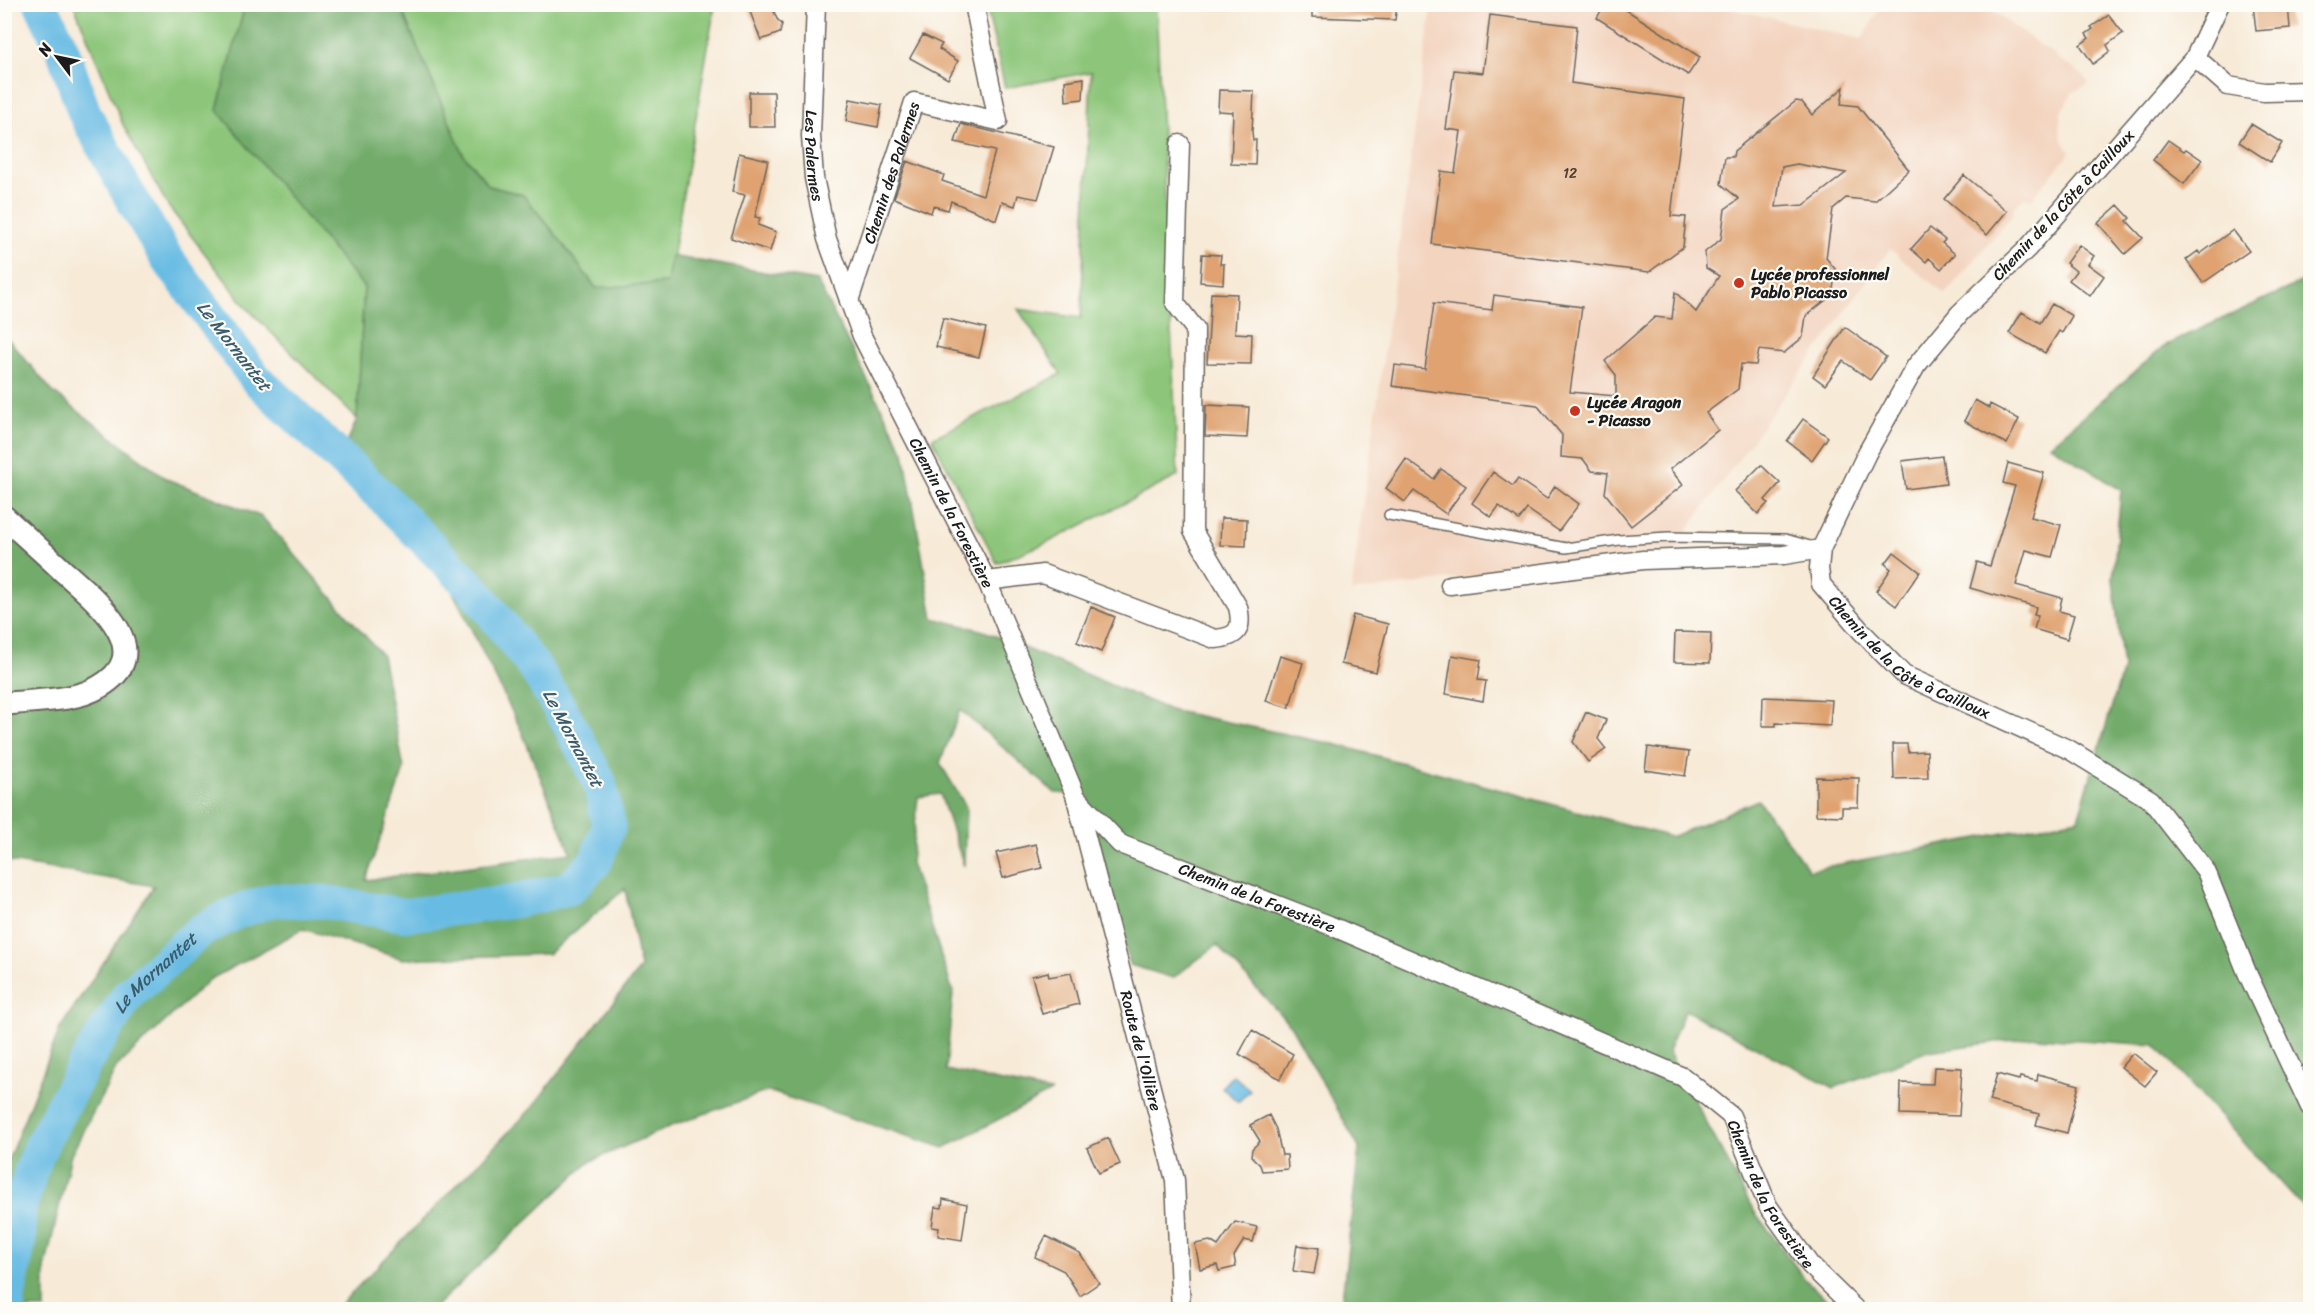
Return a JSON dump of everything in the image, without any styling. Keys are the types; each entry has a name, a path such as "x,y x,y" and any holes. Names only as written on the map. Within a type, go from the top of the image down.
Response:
{"street":[{"name":"Les Palermes","path":"816,4 812,115 814,178 827,239 849,301"},
{"name":"Chemin des Palermes","path":"849,301 914,102 998,121 974,4"},
{"name":"Chemin de la Côte à Cailloux","path":"2220,4 2195,57 2027,249 1960,313 1916,366 1867,453 1821,549 1819,568 1821,584 1861,631 1904,675 2070,750 2151,800 2206,871 2248,975 2310,1107"},
{"path":"2195,57 2228,86 2264,92 2310,91"},
{"path":"987,581 1044,574 1215,639 1227,638 1236,634 1241,621 1238,607 1193,531 1195,329 1175,303 1180,144"},
{"name":"Chemin de la Forestière","path":"849,301 862,336 987,581 1076,797 1120,844 1329,925 1683,1077 1731,1116 1768,1206 1810,1265 1856,1310"},
{"path":"4,517 116,622 125,651 121,664 112,677 98,688 73,696 4,704"},
{"path":"1450,585 1643,560 1784,555 1821,549"},
{"name":"Route de l'Ollière","path":"1076,797 1175,1180 1181,1310"}],"lane":[{"path":"1389,515 1566,548 1619,540 1668,537 1785,539 1821,549"}],"shaded area":[{"name":"Lycée Aragon - Picasso","path":"1432,5 1715,5 1862,39 1882,5 1984,5 2085,77 2089,84 2072,93 2061,112 2059,127 2062,139 2070,152 2031,200 2025,196 2012,211 2014,213 1945,294 1890,249 1689,528 1680,549 1351,592"}],"green space":[{"path":"407,4 715,5 668,283 596,288 523,195 489,186 463,154 403,13"},
{"path":"74,5 245,5 218,110 364,287 357,419 247,308 168,206 123,125"},
{"path":"245,5 407,5 403,13 463,154 489,186 523,195 596,288 667,283 671,256 817,281 904,452 933,618 984,631 1170,710 1338,745 1671,837 1758,800 1809,870 2078,819 2123,669 2113,579 2121,490 2050,445 2166,345 2310,278 2310,1215 2155,1045 2035,1037 1928,1051 1834,1088 1685,1010 1668,1051 1754,1211 1805,1279 1837,1309 1341,1309 1359,1148 1290,1025 1217,945 1173,978 1130,965 1097,843 1088,795 1055,793 960,710 940,763 966,807 964,866 940,794 918,797 911,863 953,992 946,1070 1051,1092 944,1148 768,1091 671,1126 589,1162 433,1309 336,1309 530,1110 640,968 625,889 548,954 403,959 303,929 209,980 117,1067 71,1155 45,1269 45,1309 5,1309 5,1168 60,1028 154,886 5,861 4,334 53,392 167,479 262,517 382,655 404,769 366,880 571,853 521,730 450,586 369,503 334,473 357,419 364,287 217,110"},
{"path":"986,5 1156,5 1178,476 1049,542 997,563 932,438 1061,374 1018,309 1081,318 1091,72 1005,88"}],"water":[{"path":"1233,1075 1250,1090 1238,1102 1222,1087"}],"building":[{"path":"747,4 771,4 777,19 782,24 780,33 761,40"},
{"path":"1312,4 1397,4 1395,20 1312,17"},
{"path":"1605,4 1617,4 1700,57 1688,75 1597,18"},
{"path":"2253,4 2288,4 2290,28 2256,31"},
{"path":"1490,15 1577,26 1571,83 1685,99 1671,216 1686,217 1683,247 1649,272 1432,244 1441,171 1455,173 1461,131 1446,129 1454,70 1483,73"},
{"path":"2109,15 2123,33 2107,45 2110,51 2093,64 2080,45 2089,38 2086,34 2093,29 2091,27"},
{"path":"923,35 942,44 939,49 958,61 948,79 910,58"},
{"path":"1084,78 1083,99 1066,101 1065,81"},
{"path":"1844,87 1841,104 1858,106 1909,170 1875,201 1846,198 1833,209 1826,258 1836,270 1832,295 1806,316 1803,337 1784,353 1759,350 1756,365 1741,364 1738,389 1706,413 1718,430 1670,469 1683,485 1631,526 1605,493 1608,473 1592,471 1583,459 1561,457 1562,435 1537,405 1392,386 1395,365 1425,369 1434,303 1492,310 1494,295 1582,307 1570,392 1616,396 1616,375 1605,361 1655,317 1672,319 1675,292 1696,312 1719,276 1706,268 1705,252 1721,239 1725,209 1739,199 1721,184 1725,157 1733,157 1734,151 1796,101 1802,102 1812,115","holes":["1797,164 1846,173 1804,205 1776,207 1782,167"]},
{"path":"1219,90 1254,91 1252,132 1253,140 1256,140 1255,165 1231,164 1233,112 1218,111"},
{"path":"749,92 774,92 775,127 749,127"},
{"path":"850,99 882,105 878,127 846,121"},
{"path":"961,124 1054,147 1038,199 1018,195 1015,206 1002,202 996,220 951,201 948,210 933,206 931,213 894,198 907,161 944,175 942,181 983,195 995,151 955,142"},
{"path":"2251,124 2282,143 2270,162 2239,142"},
{"path":"2168,140 2202,160 2184,184 2153,160"},
{"path":"739,153 768,160 755,217 760,218 758,225 776,232 770,251 731,238 745,195 732,192"},
{"path":"1964,175 2007,211 1987,235 1944,199"},
{"path":"2118,205 2130,218 2127,221 2143,238 2125,254 2098,223"},
{"path":"1930,228 1945,240 1942,243 1955,254 1941,269 1929,258 1926,262 1911,249"},
{"path":"2233,230 2249,251 2203,283 2186,260 2198,251 2200,254"},
{"path":"2079,245 2094,256 2088,264 2104,276 2090,296 2069,280 2076,271 2066,263"},
{"path":"1202,254 1221,255 1220,264 1224,264 1223,284 1200,282"},
{"path":"1211,293 1237,294 1235,333 1252,334 1251,364 1207,363"},
{"path":"2052,304 2072,316 2062,333 2059,331 2045,353 2009,333 2022,312 2040,323"},
{"path":"943,318 986,328 979,357 936,347"},
{"path":"1845,327 1886,357 1870,380 1843,361 1825,385 1813,376"},
{"path":"1975,400 1989,408 1990,404 2019,419 2007,444 1964,421"},
{"path":"1206,405 1249,407 1247,438 1205,436"},
{"path":"1803,419 1828,437 1812,460 1787,441"},
{"path":"1942,456 1946,484 1906,489 1902,461"},
{"path":"1406,459 1434,479 1441,469 1466,486 1446,514 1414,491 1405,502 1386,488"},
{"path":"2008,463 2044,473 2031,517 2061,525 2052,557 2026,550 2016,585 2062,598 2059,611 2074,615 2067,639 2034,629 2038,616 2034,615 2036,607 1970,588 1977,562 1990,566 2015,486 2003,483"},
{"path":"1761,465 1780,483 1765,500 1768,503 1758,514 1735,491"},
{"path":"1493,472 1513,486 1518,479 1547,499 1555,486 1579,504 1559,531 1527,509 1519,520 1499,506 1491,517 1472,503"},
{"path":"1221,518 1247,519 1246,546 1220,545"},
{"path":"1894,552 1920,572 1896,606 1876,591 1891,569 1885,564"},
{"path":"1091,607 1115,617 1101,652 1077,642"},
{"path":"1353,615 1388,624 1376,672 1341,664"},
{"path":"1675,632 1711,633 1710,663 1674,662"},
{"path":"1452,655 1481,660 1478,680 1486,681 1483,701 1446,694"},
{"path":"1280,656 1303,663 1289,708 1266,701"},
{"path":"1763,697 1832,700 1830,726 1776,723 1776,726 1762,726"},
{"path":"1586,712 1606,720 1598,739 1606,749 1588,762 1573,742"},
{"path":"1893,744 1907,744 1908,752 1927,751 1928,778 1894,779"},
{"path":"1648,747 1689,752 1685,776 1645,770"},
{"path":"1816,777 1859,778 1858,807 1842,807 1842,816 1816,815"},
{"path":"1036,844 1042,868 1003,878 996,853"},
{"path":"1048,972 1049,977 1071,973 1079,1004 1042,1014 1032,976"},
{"path":"1252,1030 1293,1054 1280,1079 1239,1054"},
{"path":"2133,1053 2157,1072 2145,1086 2121,1067"},
{"path":"1934,1067 1962,1068 1959,1116 1900,1114 1901,1083 1933,1084"},
{"path":"1997,1074 2019,1080 2020,1077 2037,1081 2038,1074 2079,1085 2067,1133 2036,1125 2039,1114 1989,1101"},
{"path":"1269,1115 1276,1129 1282,1155 1287,1155 1288,1169 1262,1171 1260,1165 1251,1156 1252,1149 1260,1141 1250,1125"},
{"path":"1108,1138 1120,1164 1099,1173 1087,1148"},
{"path":"943,1199 967,1204 962,1240 938,1236 939,1228 932,1227 935,1207 942,1208"},
{"path":"1235,1222 1257,1227 1253,1242 1244,1240 1234,1256 1236,1267 1219,1271 1217,1265 1200,1269 1195,1244 1210,1241 1218,1246"},
{"path":"1046,1236 1080,1253 1099,1283 1080,1296 1064,1271 1035,1257"},
{"path":"1297,1245 1319,1248 1314,1274 1293,1271"}],"waterway":[{"name":"Le Mornantet","path":"8,1310 7,1304 19,1241 19,1210 43,1141 88,1058 128,995 200,931 237,912 273,900 326,902 405,915 517,901 570,888 596,861 609,825 599,781 567,720 535,668 477,593 383,498 256,379 166,257 84,112 63,51 41,4"}],"place":[{"name":"Lycée professionnel Pablo Picasso","path":"1739,283"},
{"name":"Lycée Aragon - Picasso","path":"1575,411"}]}
